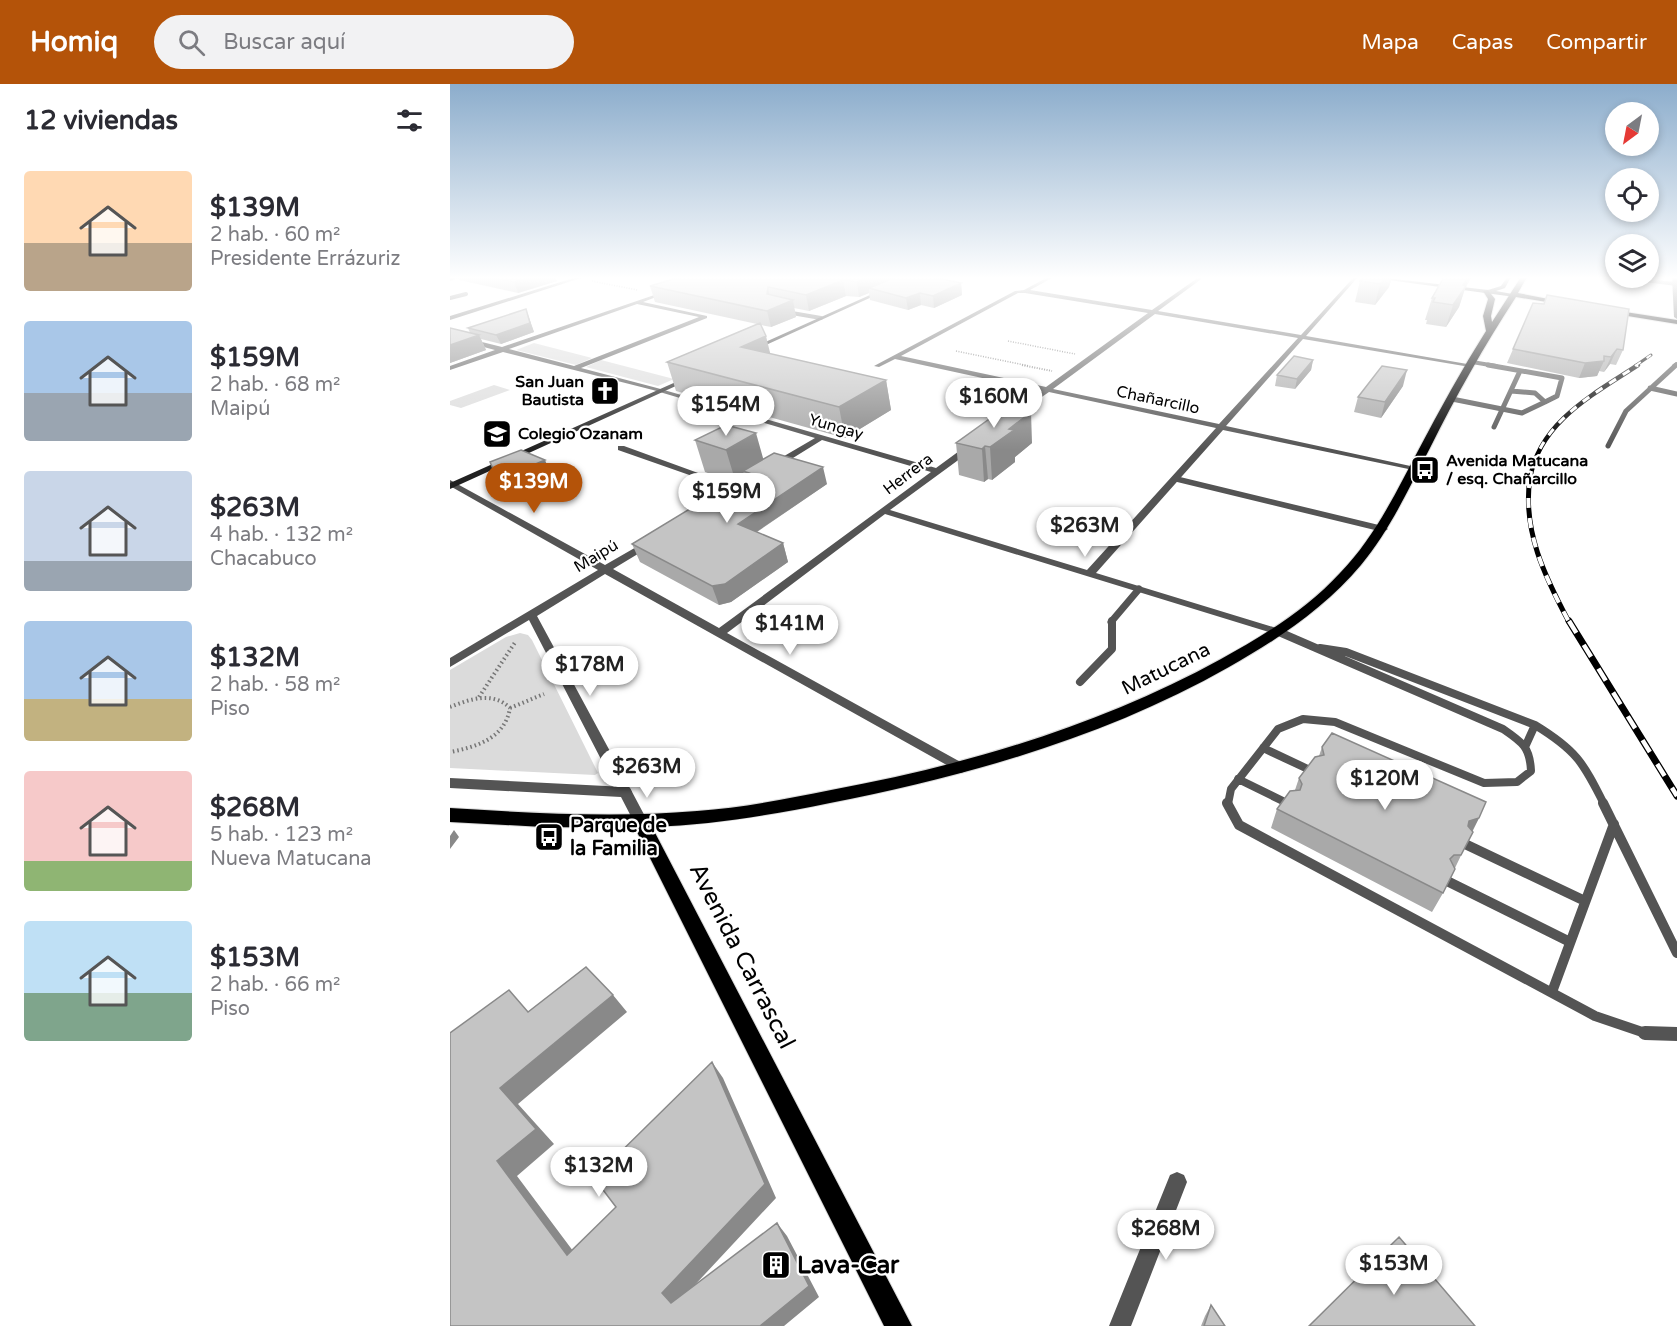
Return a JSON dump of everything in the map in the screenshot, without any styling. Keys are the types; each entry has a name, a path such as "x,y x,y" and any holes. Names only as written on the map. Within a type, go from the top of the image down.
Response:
{"main road":[{"path":"746,352 784,335"},
{"name":"Matucana","path":"450,815 641,822 745,812 846,794 961,768 1098,724 1179,687 1279,632 1344,577 1383,529 1488,335"},
{"path":"451,484 692,377"},
{"name":"Avenida Carrascal","path":"641,822 898,1326"}],"street":[{"path":"450,368 543,335"},
{"path":"575,368 659,335"},
{"path":"877,366 936,335"},
{"path":"1001,423 1120,335"},
{"path":"1291,335 1471,363"},
{"name":"Yungay","path":"450,336 575,368 937,471"},
{"path":"1089,574 1303,337"},
{"name":"Chañarcillo","path":"896,357 1415,469"},
{"path":"767,471 820,438"},
{"name":"Herrera","path":"719,633 974,444"},
{"path":"621,448 738,489"},
{"path":"1176,479 1383,529"},
{"path":"728,495 748,483"},
{"path":"451,484 961,768"},
{"path":"883,511 1279,632"},
{"name":"Maipú","path":"450,663 656,539"},
{"name":"Avenida Carrascal","path":"531,615 641,822"},
{"path":"450,783 625,792"},
{"path":"1120,1326 1177,1182"}],"lane":[{"path":"1452,399 1522,413 1557,396 1562,378 1471,363"},
{"path":"1608,446 1611,433 1617,424 1650,388 1677,364"},
{"path":"1494,427 1520,371"},
{"path":"1650,388 1677,394"},
{"path":"1511,391 1534,393 1541,396 1545,402"},
{"path":"1080,682 1113,649 1110,623 1139,589"},
{"path":"1279,632 1319,648 1341,661 1489,722 1511,734 1525,747 1533,759 1529,774 1517,782 1495,784 1472,780 1324,719 1303,719 1285,724 1238,779 1231,789 1227,802 1233,817 1248,831 1612,1024 1648,1034 1677,1034"},
{"path":"1319,648 1340,650 1535,725 1561,741 1585,765 1677,954"},
{"path":"1525,747 1535,725"},
{"path":"1263,748 1312,771"},
{"path":"1238,779 1289,804"},
{"path":"1552,992 1614,824"},
{"path":"1465,844 1585,901"},
{"path":"1447,881 1570,942"}],"path":[{"path":"1008,341 1075,354"},
{"path":"956,351 1051,371"},
{"path":"479,698 518,639"},
{"path":"510,708 544,694"},
{"path":"450,707 479,698 500,699 510,708 510,717 494,736 481,744 450,752"}],"shaded area":[{"path":"534,343 592,358 576,365 516,350"},
{"path":"601,360 674,379 658,386 586,367"},
{"path":"494,385 510,390 461,408 450,405 450,401"},
{"path":"520,633 528,635 532,640 598,773 595,775 450,768 450,670 506,637"}],"building":[{"path":"450,335 479,335 450,345"},
{"path":"731,335 766,335 741,347 886,380 839,407 667,362"},
{"path":"1519,335 1625,335 1623,350 1617,349 1611,357 1604,356 1604,361 1585,363 1513,349"},
{"path":"1294,356 1313,360 1297,379 1277,375"},
{"path":"1382,366 1407,370 1385,402 1358,397"},
{"path":"1006,407 1031,412 1009,429 1014,430 990,447 985,446 982,449 956,443"},
{"path":"726,425 756,433 726,450 695,440"},
{"path":"521,450 545,460 498,480 490,462"},
{"path":"774,453 823,467 738,524 783,543 725,584 712,586 632,544 749,473 743,471"},
{"path":"1332,733 1486,802 1479,818 1469,821 1468,826 1473,832 1461,855 1454,855 1450,859 1455,869 1443,893 1277,809 1290,791 1300,790 1302,784 1299,778 1315,757 1324,755 1322,747"},
{"path":"586,967 613,995 500,1088 536,1129 497,1161 567,1255 616,1207 594,1178 712,1062 765,1184 662,1293 671,1303 777,1223 809,1286 760,1326 450,1326 450,1033 509,990 528,1012"},
{"path":"1399,1237 1475,1326 1309,1326"},
{"path":"1211,1305 1225,1326 1204,1326"}],"railway":[{"path":"1635,366 1651,355"},
{"path":"1530,479 1535,459 1544,441 1557,426 1587,399 1638,365"},
{"path":"1530,478 1528,497 1532,535 1544,570 1569,622"},
{"path":"1569,621 1677,796"}],"place":[{"name":"San Juan Bautista","path":"605,391"},
{"name":"Colegio Ozanam","path":"497,434"},
{"name":"Avenida Matucana / esq. Chañarcillo","path":"1425,470"},
{"name":"Parque de la Familia","path":"549,837"},
{"name":"Lava-Car","path":"776,1265"}]}
